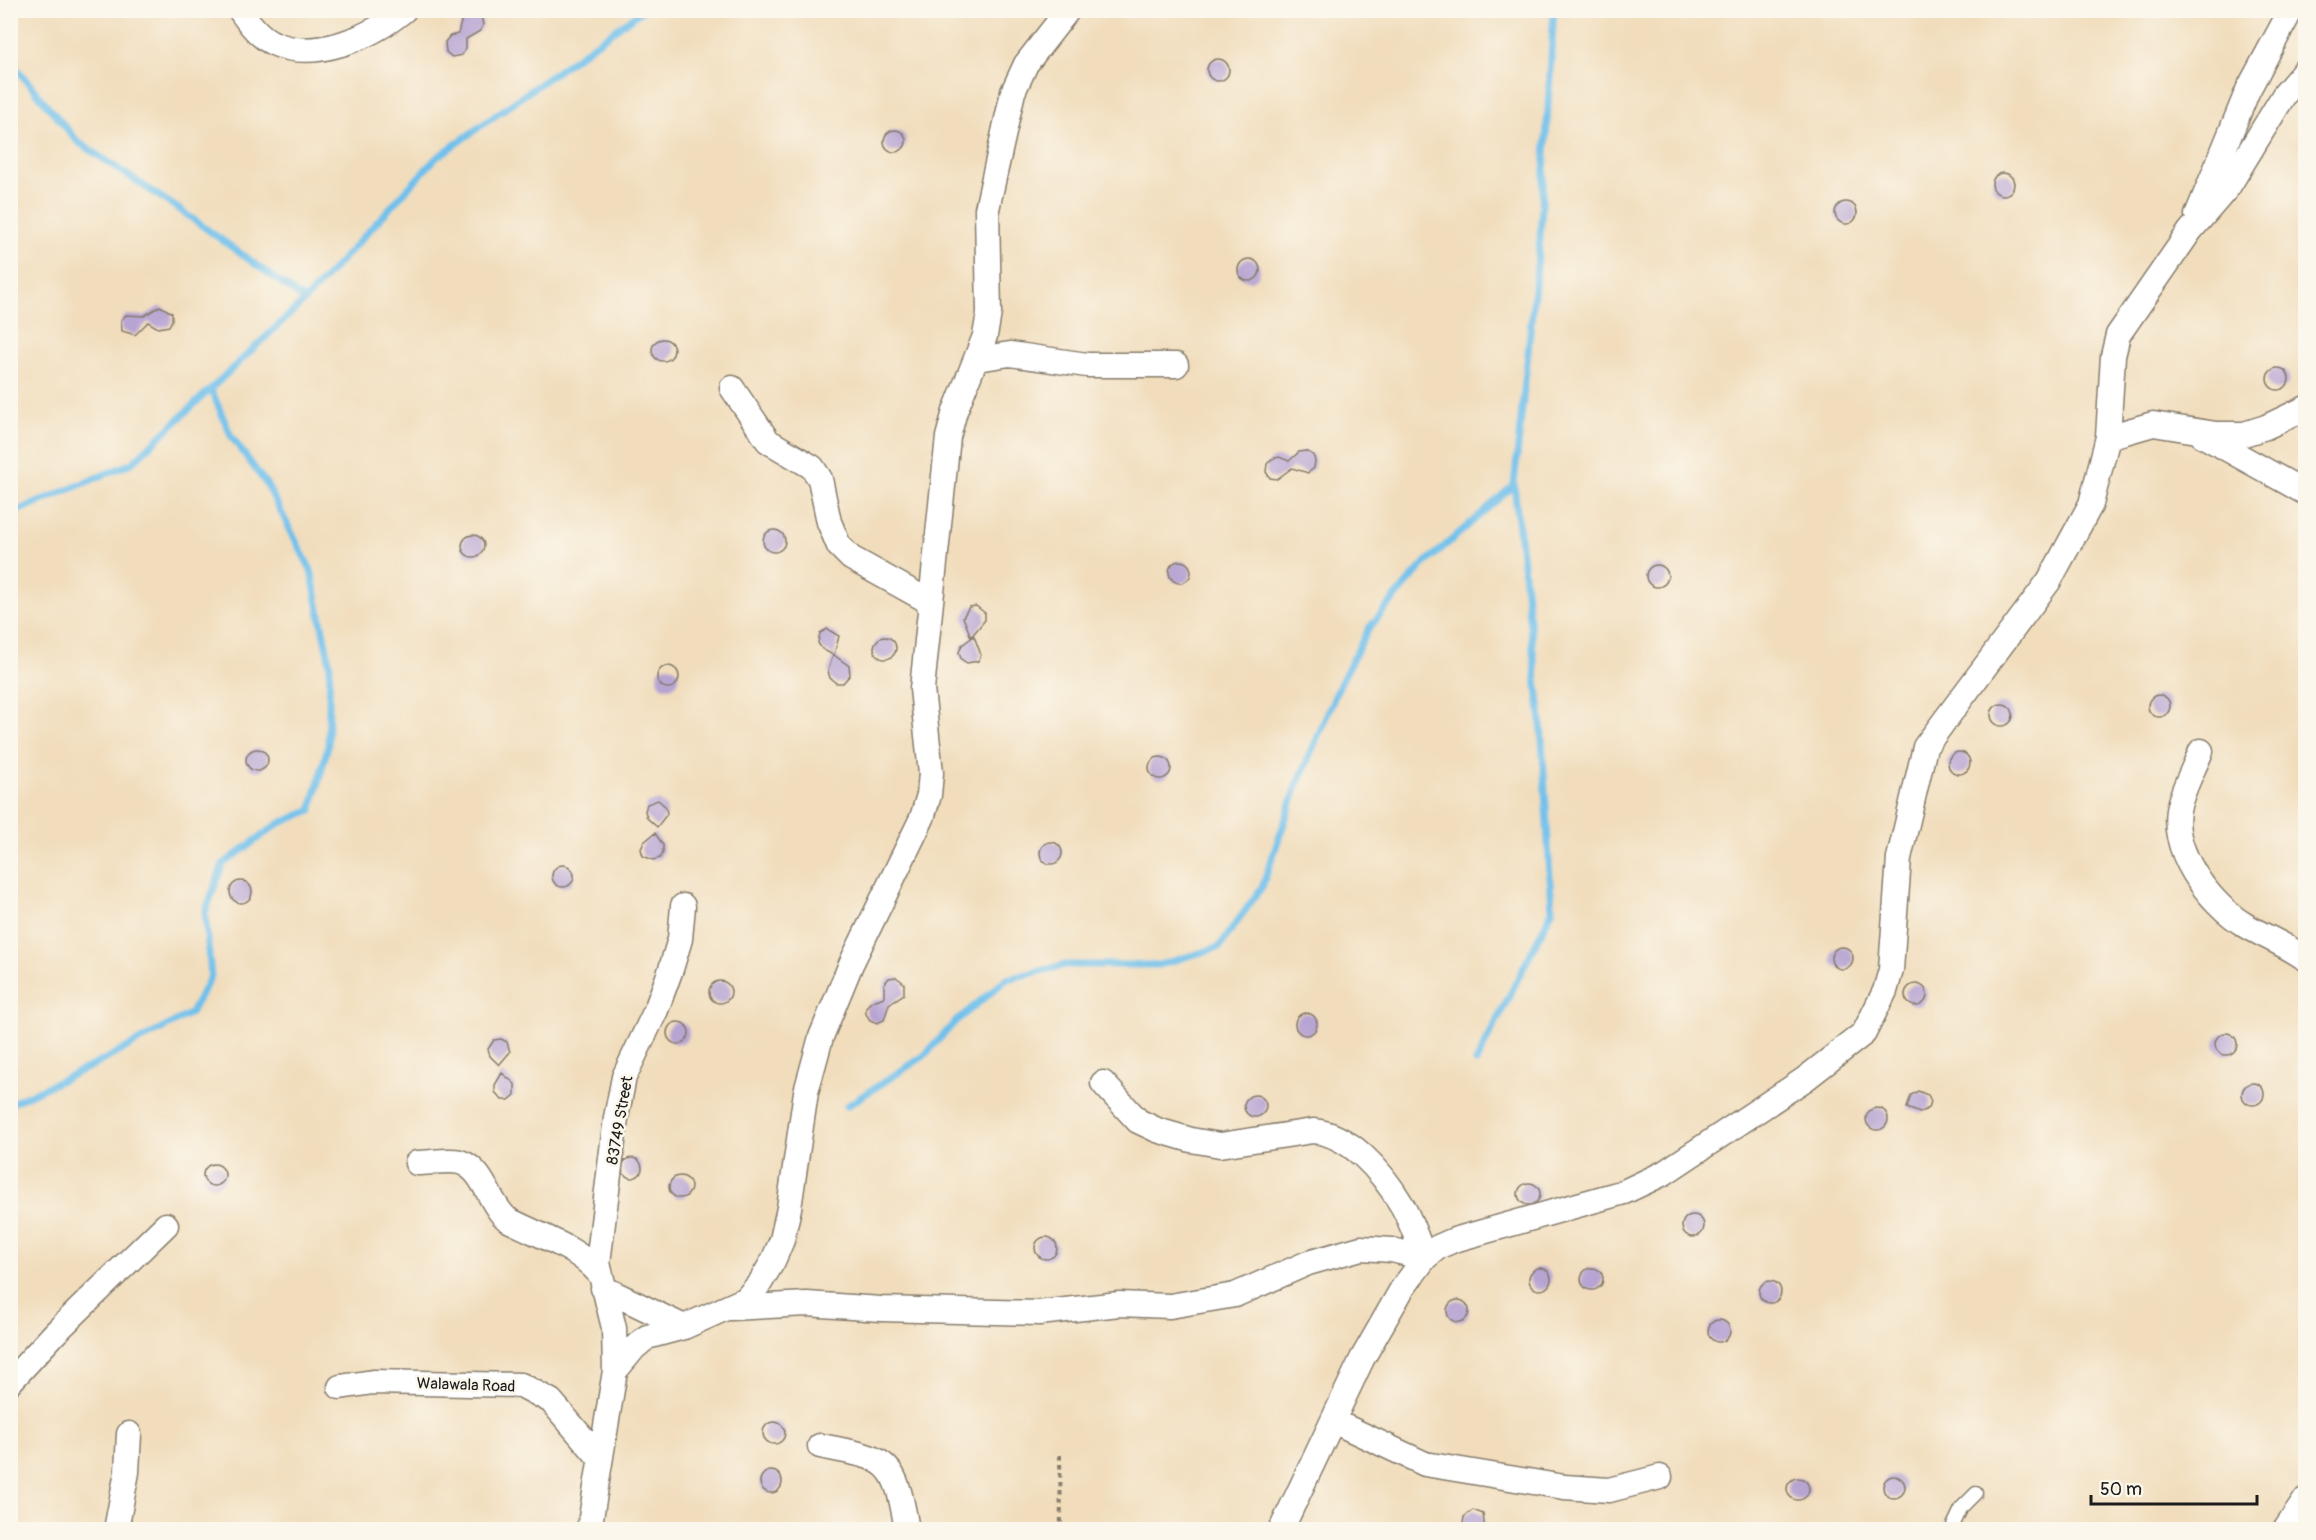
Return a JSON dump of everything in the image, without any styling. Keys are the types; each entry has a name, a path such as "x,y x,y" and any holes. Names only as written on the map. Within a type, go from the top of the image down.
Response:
{"street":[{"path":"240,10 249,24 272,42 293,50 333,45 373,32 404,10"},
{"path":"615,1371 634,1348 647,1337 684,1327 731,1308 746,1299 760,1283 782,1240 806,1092 821,1037 850,964 922,818 929,795 930,746 922,689 930,602 948,437 955,411 977,359 989,313 987,210 1013,92 1026,64 1068,10"},
{"path":"2190,231 2248,90 2291,10"},
{"path":"1281,1530 1362,1359 1402,1289 1425,1258 1438,1247 1454,1240 1624,1192 1664,1173 1805,1079 1864,1033 1885,991 1891,970 1899,858 1925,747 2049,581 2071,545 2091,504 2108,437 2112,365 2118,335 2190,231 2228,187 2278,104 2306,69"},
{"path":"977,359 1010,354 1087,365 1176,365"},
{"path":"732,388 768,441 812,467 820,479 828,522 838,546 851,558 930,602"},
{"path":"2108,437 2153,424 2190,428 2216,434 2244,434 2266,427 2306,408"},
{"path":"2190,428 2306,493"},
{"path":"2201,751 2179,803 2177,821 2188,862 2200,885 2220,906 2243,924 2306,958"},
{"name":"83749 Street","path":"589,1530 599,1457 615,1371 614,1328 600,1280 598,1253 621,1088 663,992 680,939 683,906"},
{"path":"1102,1083 1138,1121 1156,1130 1191,1140 1220,1145 1313,1131 1328,1132 1343,1139 1382,1178 1400,1202 1425,1258"},
{"path":"417,1163 459,1162 474,1170 498,1211 507,1219 574,1252 588,1261 600,1280 684,1327"},
{"path":"10,1382 55,1333 166,1225"},
{"path":"731,1308 807,1304 881,1309 1039,1313 1119,1304 1170,1306 1235,1295 1308,1263 1361,1248 1392,1250 1425,1258"},
{"name":"Walawala Road","path":"340,1387 373,1382 520,1385 551,1401 599,1457"},
{"path":"1333,1421 1425,1464 1564,1487 1609,1490 1660,1477"},
{"path":"116,1530 127,1472 129,1434"},
{"path":"820,1446 871,1455 887,1466 897,1480 907,1530"},
{"path":"2285,1530 2306,1498"}],"lane":[{"path":"1951,1530 1962,1507 1976,1493"}],"path":[{"path":"1060,1455 1061,1530"}],"building":[{"path":"471,12 481,15 483,25 480,31 466,39 466,48 462,55 452,57 446,52 445,42 450,36 458,34 462,18"},
{"path":"1218,59 1226,62 1229,70 1226,78 1218,81 1210,78 1207,70 1210,62"},
{"path":"895,130 903,133 906,141 903,149 895,152 887,149 884,141 887,133"},
{"path":"2003,173 2011,176 2014,184 2011,192 2003,195 1995,192 1992,184 1995,176"},
{"path":"1846,202 1854,205 1857,213 1854,221 1846,224 1838,221 1835,213 1838,205"},
{"path":"1249,259 1257,262 1260,270 1257,278 1249,281 1241,278 1238,270 1241,262"},
{"path":"160,306 172,313 169,326 158,328 148,322 135,335 122,331 121,320 126,315 144,316"},
{"path":"663,339 671,342 674,350 671,358 663,361 655,358 652,350 655,342"},
{"path":"2278,368 2286,371 2289,379 2286,387 2278,390 2270,387 2267,379 2270,371"},
{"path":"1306,451 1313,455 1315,461 1314,468 1308,473 1292,468 1277,479 1270,478 1266,472 1267,464 1272,459 1279,457 1289,461 1299,452"},
{"path":"774,530 782,533 785,541 782,549 774,552 766,549 763,541 766,533"},
{"path":"473,535 481,538 484,546 481,554 473,557 465,554 462,546 465,538"},
{"path":"1180,561 1188,564 1191,572 1188,580 1180,583 1172,580 1169,572 1172,564"},
{"path":"1657,565 1665,568 1668,576 1665,584 1657,587 1649,584 1646,576 1649,568"},
{"path":"976,606 985,613 985,620 971,637 963,617 969,607"},
{"path":"827,629 839,636 834,655 849,666 850,675 843,683 836,683 830,678 828,671 833,655 822,649 818,643 820,633"},
{"path":"974,636 981,655 978,661 967,663 961,659 959,652 962,645"},
{"path":"885,637 893,640 896,648 893,656 885,659 877,656 874,648 877,640"},
{"path":"668,666 676,669 679,677 676,685 668,688 660,685 657,677 660,669"},
{"path":"2159,695 2167,698 2170,706 2167,714 2159,717 2151,714 2148,706 2151,698"},
{"path":"2002,704 2010,707 2013,715 2010,723 2002,726 1994,723 1991,715 1994,707"},
{"path":"257,749 265,752 268,760 265,768 257,771 249,768 246,760 249,752"},
{"path":"1959,752 1967,755 1970,763 1967,771 1959,774 1951,771 1948,763 1951,755"},
{"path":"1160,757 1168,760 1171,768 1168,776 1160,779 1152,776 1149,768 1152,760"},
{"path":"658,800 666,807 667,814 657,827 647,818 645,811 647,804"},
{"path":"655,833 663,845 663,852 660,858 653,860 643,856 641,849 644,842"},
{"path":"1051,842 1059,845 1062,853 1059,861 1051,864 1043,861 1040,853 1043,845"},
{"path":"563,865 571,868 574,876 571,884 563,887 555,884 552,876 555,868"},
{"path":"241,881 249,884 252,892 249,900 241,903 233,900 230,892 233,884"},
{"path":"1842,947 1850,950 1853,958 1850,966 1842,969 1834,966 1831,958 1834,950"},
{"path":"896,977 904,983 904,994 889,1004 884,1020 877,1023 870,1020 866,1014 866,1007 871,1002 884,997 884,984 889,978"},
{"path":"720,981 728,984 731,992 728,1000 720,1003 712,1000 709,992 712,984"},
{"path":"1916,984 1924,987 1927,995 1924,1003 1916,1006 1908,1003 1905,995 1908,987"},
{"path":"1306,1013 1314,1016 1317,1024 1314,1032 1306,1035 1298,1032 1295,1024 1298,1016"},
{"path":"678,1022 686,1025 689,1033 686,1041 678,1044 670,1041 667,1033 670,1025"},
{"path":"2226,1033 2234,1036 2237,1044 2234,1052 2226,1055 2218,1052 2215,1044 2218,1036"},
{"path":"501,1039 507,1042 510,1052 499,1065 490,1056 488,1049 494,1040"},
{"path":"502,1073 515,1084 515,1095 509,1100 502,1100 495,1092 495,1085"},
{"path":"2253,1083 2261,1086 2264,1094 2261,1102 2253,1105 2245,1102 2242,1094 2245,1086"},
{"path":"1918,1091 1928,1095 1931,1101 1929,1108 1920,1113 1907,1108 1911,1095"},
{"path":"1255,1095 1263,1098 1266,1106 1263,1114 1255,1117 1247,1114 1244,1106 1247,1098"},
{"path":"1877,1108 1885,1111 1888,1119 1885,1127 1877,1130 1869,1127 1866,1119 1869,1111"},
{"path":"632,1158 639,1161 642,1168 639,1175 632,1178 625,1175 622,1168 625,1161"},
{"path":"214,1164 222,1167 225,1175 222,1183 214,1186 206,1183 203,1175 206,1167"},
{"path":"680,1176 688,1179 691,1187 688,1195 680,1198 672,1195 669,1187 672,1179"},
{"path":"1529,1183 1537,1186 1540,1194 1537,1202 1529,1205 1521,1202 1518,1194 1521,1186"},
{"path":"1693,1215 1701,1218 1704,1226 1701,1234 1693,1237 1685,1234 1682,1226 1685,1218"},
{"path":"1046,1237 1054,1240 1057,1248 1054,1256 1046,1259 1038,1256 1035,1248 1038,1240"},
{"path":"1540,1268 1548,1271 1551,1279 1548,1287 1540,1290 1532,1287 1529,1279 1532,1271"},
{"path":"1592,1268 1600,1271 1603,1279 1600,1287 1592,1290 1584,1287 1581,1279 1584,1271"},
{"path":"1770,1281 1778,1284 1781,1292 1778,1300 1770,1303 1762,1300 1759,1292 1762,1284"},
{"path":"1458,1300 1466,1303 1469,1311 1466,1319 1458,1322 1450,1319 1447,1311 1450,1303"},
{"path":"1719,1320 1727,1323 1730,1331 1727,1339 1719,1342 1711,1339 1708,1331 1711,1323"},
{"path":"774,1422 782,1425 785,1433 782,1441 774,1444 766,1441 763,1433 766,1425"},
{"path":"771,1471 779,1474 782,1482 779,1490 771,1493 763,1490 760,1482 763,1474"},
{"path":"1894,1476 1902,1479 1905,1487 1902,1495 1894,1498 1886,1495 1883,1487 1886,1479"},
{"path":"1798,1478 1806,1481 1809,1489 1806,1497 1798,1500 1790,1497 1787,1489 1790,1481"},
{"path":"1473,1510 1483,1514 1485,1530 1462,1530 1464,1517"}],"waterway":[{"path":"10,514 132,463 305,300 436,158 643,10"},
{"path":"1476,1062 1552,911 1541,721 1514,485 1540,238 1554,10"},
{"path":"10,61 78,142 183,212 305,300"},
{"path":"10,1104 100,1062 191,1013 211,976 205,913 223,864 278,824 311,810 328,746 330,665 311,570 267,485 231,436 211,389"},
{"path":"847,1106 924,1056 955,1022 1007,979 1065,965 1159,965 1219,947 1262,887 1298,783 1340,684 1369,628 1422,566 1514,485"}]}
